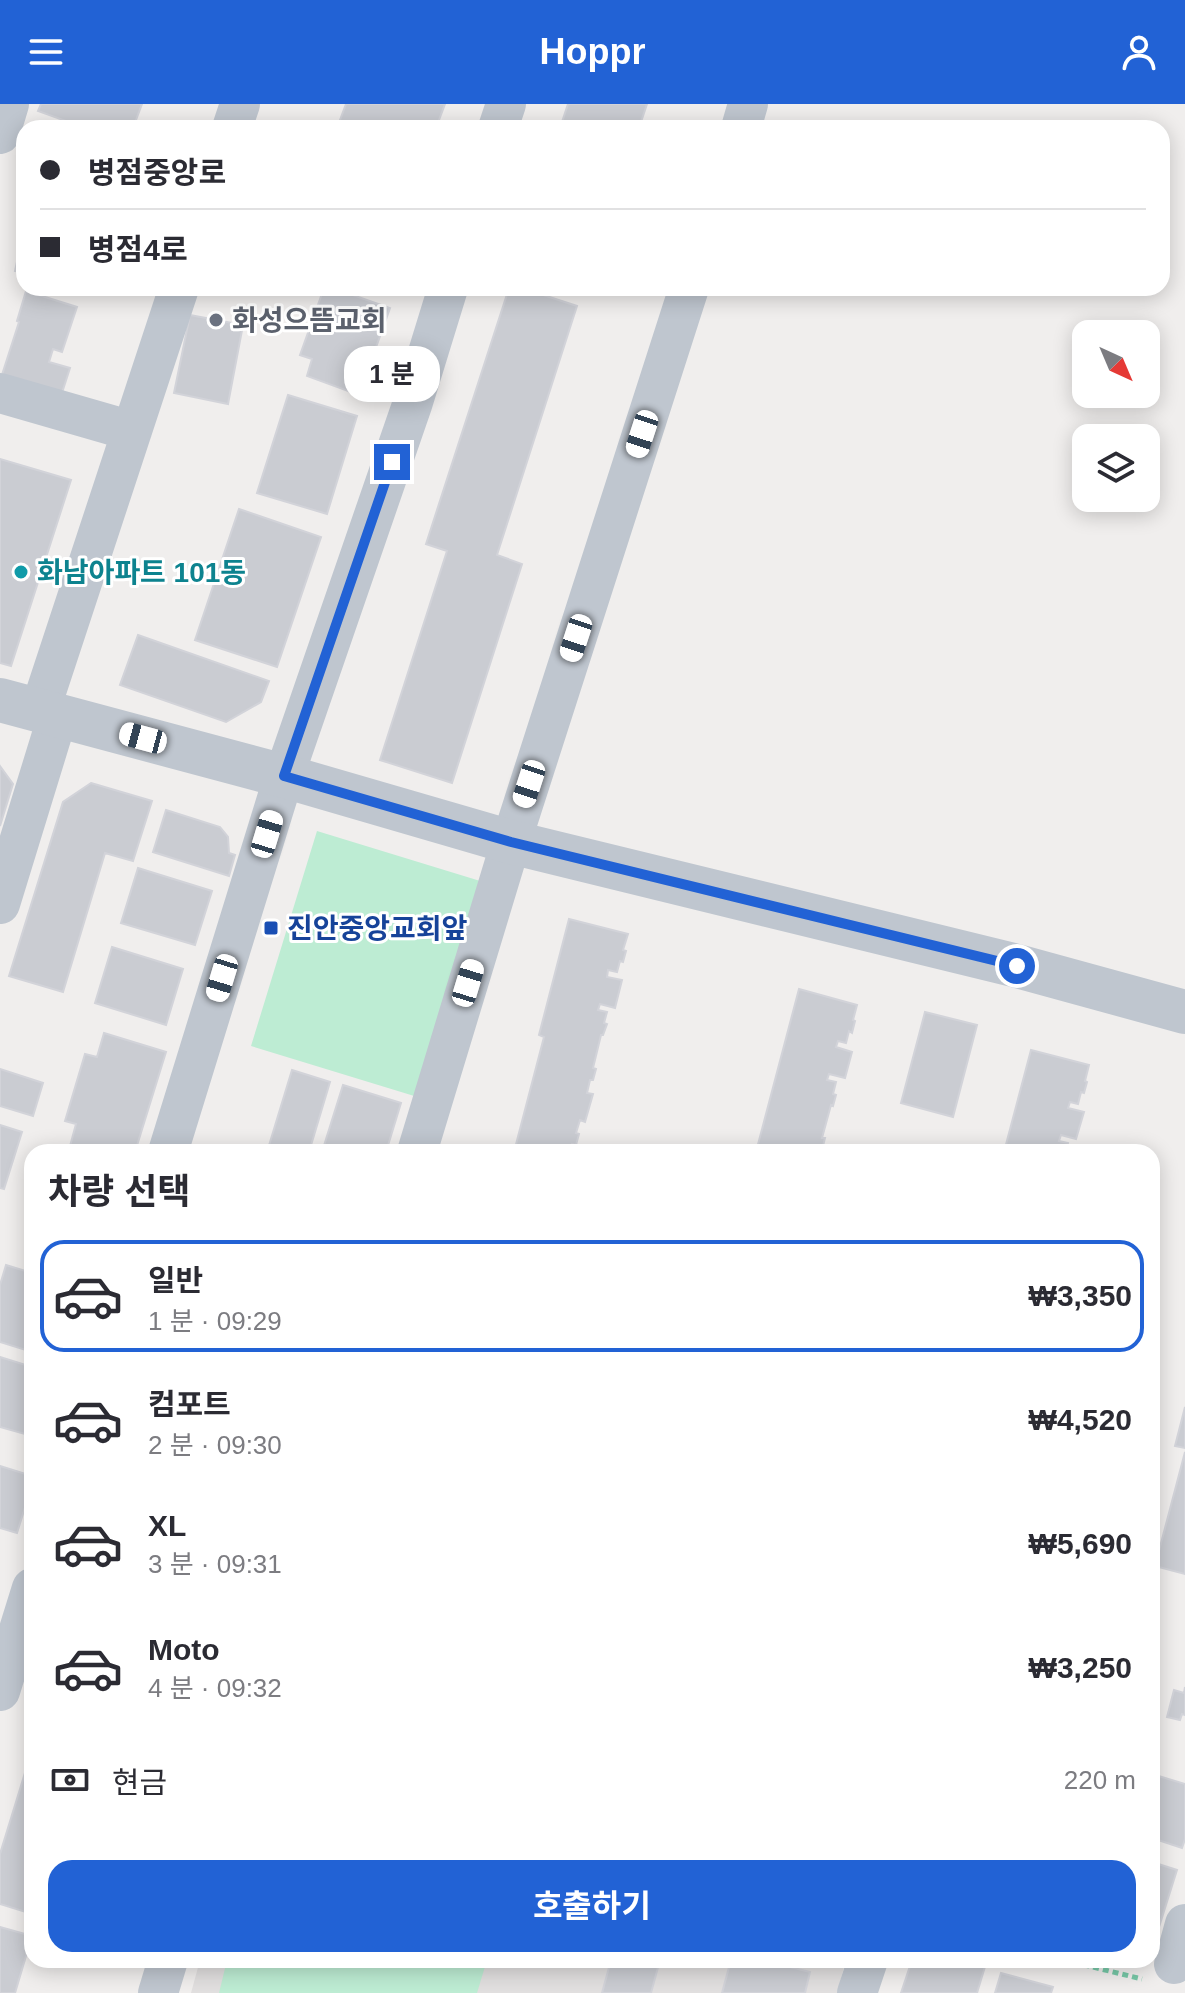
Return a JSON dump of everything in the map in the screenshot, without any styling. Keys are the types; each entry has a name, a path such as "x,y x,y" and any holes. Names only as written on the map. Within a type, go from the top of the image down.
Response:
{"street":[{"path":"0,134 9,104"},
{"path":"0,904 33,708 132,431 176,296"},
{"path":"170,1144 284,776 412,405 446,296"},
{"path":"419,1144 511,842 686,296"},
{"path":"0,393 132,431"},
{"path":"33,708 511,842 1017,966 1185,1012"},
{"path":"8,1689 24,1622"},
{"path":"1166,1968 1185,1924"},
{"path":"158,1993 166,1968"},
{"path":"857,1993 865,1968"}],"shaded area":[{"path":"198,1968 844,1968 837,1993 191,1993"}],"green space":[{"path":"317,831 490,884 424,1099 251,1046"},
{"path":"225,1968 485,1968 477,1993 219,1993"}],"building":[{"path":"41,104 142,104 136,120 63,120 38,111"},
{"path":"346,104 445,104 439,120 340,120"},
{"path":"568,104 647,104 642,120 563,120"},
{"path":"24,296 42,296 77,307 62,352 53,349 49,362 70,368 60,399 0,381"},
{"path":"321,296 356,296 390,308 359,395 307,376 312,359 300,355"},
{"path":"506,296 546,296 577,306 497,555 522,564 452,783 380,760 447,551 426,544"},
{"path":"190,315 243,325 228,404 174,393"},
{"path":"288,395 357,416 327,514 257,493"},
{"name":"화남아파트 101동","path":"0,459 71,480 11,666 0,663"},
{"path":"239,509 321,537 277,667 195,640"},
{"path":"138,635 269,681 261,702 226,722 120,685"},
{"path":"0,766 13,784 0,826"},
{"path":"91,783 152,801 133,861 105,853 63,992 9,976 63,802"},
{"path":"166,810 220,827 228,837 229,853 235,855 229,876 153,852"},
{"path":"138,868 212,891 195,945 121,923"},
{"path":"569,919 628,934 623,962 620,961 617,972 608,970 607,977 622,980 615,1008 600,1004 598,1010 607,1012 604,1023 607,1024 601,1035 593,1068 596,1069 587,1093 593,1094 585,1122 580,1120 576,1144 516,1144 544,1037 539,1035"},
{"path":"112,947 183,969 166,1025 95,1003"},
{"path":"799,989 857,1005 852,1033 849,1031 846,1043 838,1041 836,1047 852,1052 845,1078 829,1074 827,1080 836,1082 833,1094 836,1095 822,1138 825,1138 824,1144 758,1144"},
{"path":"925,1012 977,1025 953,1117 901,1103"},
{"path":"104,1033 166,1052 137,1144 71,1144 76,1124 65,1121 85,1054 97,1057"},
{"path":"1031,1050 1089,1065 1084,1093 1081,1092 1078,1104 1070,1102 1068,1108 1084,1112 1076,1139 1061,1135 1059,1141 1068,1144 1006,1144"},
{"path":"0,1069 43,1083 33,1116 0,1106"},
{"path":"292,1070 330,1082 311,1144 269,1144"},
{"path":"343,1085 401,1103 388,1144 325,1144"},
{"path":"0,1125 22,1132 4,1189 0,1188"},
{"path":"6,1265 24,1271 24,1350 0,1342 0,1285"},
{"path":"0,1357 24,1364 24,1434 0,1427"},
{"path":"1185,1407 1185,1448 1175,1446"},
{"path":"1185,1452 1185,1574 1160,1567 1160,1547"},
{"path":"0,1466 24,1474 24,1511 17,1533 0,1528"},
{"path":"1185,1687 1185,1715 1182,1714 1180,1720 1167,1717 1174,1690 1184,1693"},
{"path":"24,1776 24,1912 0,1904 0,1854"},
{"path":"1160,1776 1185,1784 1185,1839 1182,1848 1160,1841"},
{"path":"1160,1865 1177,1870 1160,1924"},
{"path":"0,1927 24,1934 24,1963 15,1993 0,1993"},
{"path":"609,1968 658,1968 651,1993 602,1993"},
{"path":"729,1968 794,1968 810,1972 805,1993 722,1993"},
{"path":"909,1968 985,1968 977,1993 901,1993"},
{"path":"1001,1973 1053,1987 1051,1993 995,1993"}],"place":[{"name":"화성으뜸교회","path":"216,320"},
{"name":"화남아파트 101동","path":"21,572"},
{"name":"진안중앙교회앞","path":"271,928"}],"route":[{"path":"392,462 284,776 511,842 1017,966"}]}
